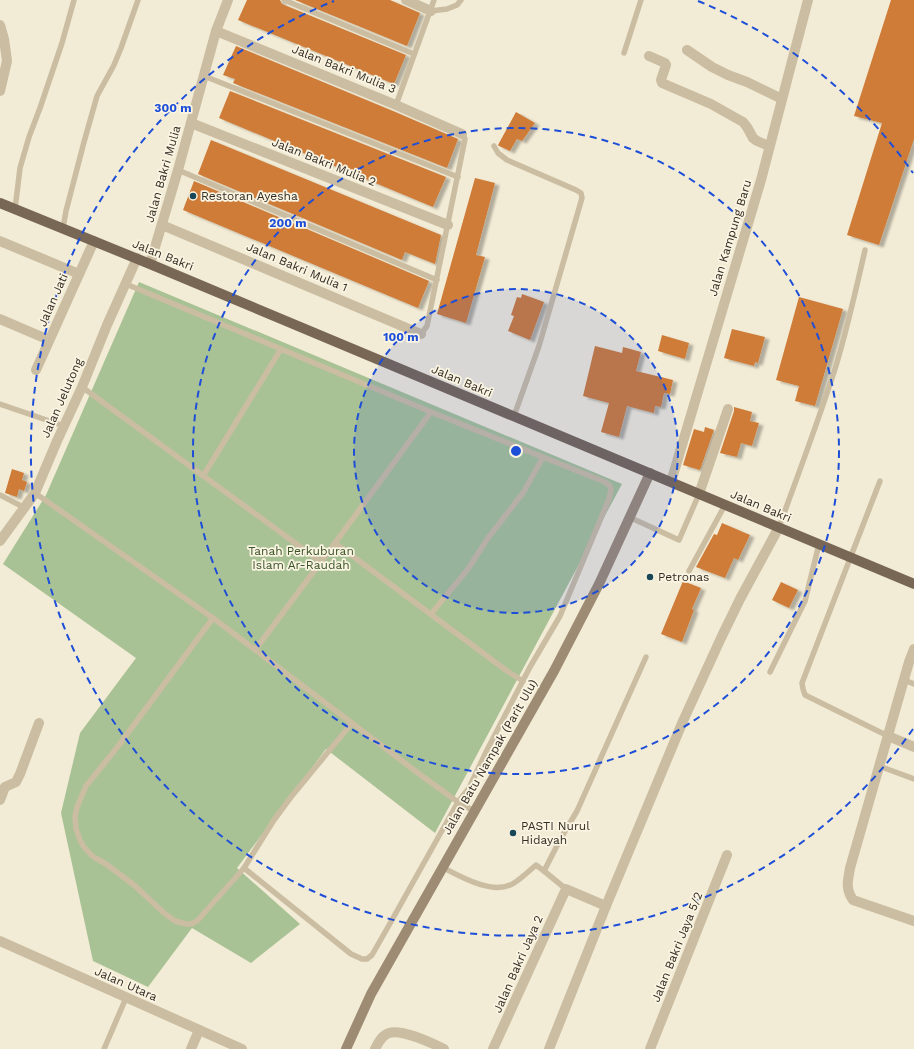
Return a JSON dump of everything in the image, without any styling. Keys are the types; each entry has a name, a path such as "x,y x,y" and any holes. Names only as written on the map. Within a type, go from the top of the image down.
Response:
{"main road":[{"name":"Jalan Bakri","path":"0,203 137,258 914,584"}],"street":[{"name":"Jalan Bakri Mulia","path":"150,264 178,170 216,31 228,0"},
{"path":"406,0 431,10"},
{"name":"Jalan Kampung Baru","path":"671,482 759,188 808,0"},
{"path":"0,25 4,39 7,61 0,91"},
{"name":"Jalan Bakri Mulia 3","path":"216,31 396,105 462,134"},
{"path":"686,50 712,67 782,99"},
{"path":"649,56 665,63 666,65 661,80 662,82 711,104 743,122 747,126 753,138 769,146"},
{"name":"Jalan Bakri Mulia 2","path":"191,123 448,225"},
{"name":"Jalan Bakri Mulia 1","path":"162,225 421,334"},
{"path":"0,241 79,274"},
{"name":"Jalan Jati","path":"36,370 94,241"},
{"name":"Jalan Jelutong","path":"0,542 35,493 137,258"},
{"path":"0,319 49,340"},
{"path":"699,494 728,409"},
{"name":"Jalan Batu Nampak (Parit Ulu)","path":"346,1049 371,994 560,657 598,584 650,473"},
{"path":"549,1049 606,906 683,721 743,592 779,528"},
{"path":"914,649 850,868 847,887 853,900 914,921"},
{"path":"0,800 2,786 16,782 39,723"},
{"path":"888,736 914,746"},
{"name":"Jalan Bakri Jaya 5/2","path":"650,1049 727,855"},
{"path":"566,889 606,906"},
{"name":"Jalan Bakri Jaya 2","path":"493,1049 566,889"},
{"name":"Jalan Utara","path":"0,941 242,1049"},
{"path":"191,1049 199,1030"},
{"path":"375,1049 383,1037 388,1033 394,1032 408,1034 432,1046 444,1049"}],"lane":[{"path":"15,209 19,175 28,137 40,108 62,43 74,0"},
{"path":"63,228 67,206 97,96 119,54 138,0"},
{"path":"284,0 414,54"},
{"path":"396,105 434,0"},
{"path":"431,10 447,9 457,5 461,0"},
{"path":"624,53 641,0"},
{"path":"204,76 458,177"},
{"path":"421,334 427,326 437,280 465,139 462,134"},
{"path":"494,146 498,153 507,160 576,190 581,193 582,198 539,346 514,416"},
{"path":"178,170 437,280"},
{"path":"779,528 819,418 835,367 856,290 865,250"},
{"path":"126,284 431,412 605,482 610,486 611,490 609,499 560,616 530,667 486,752 470,788 458,802 372,955 367,959 362,959 352,954 244,868"},
{"path":"203,476 281,349"},
{"path":"82,387 321,562"},
{"path":"0,404 64,426"},
{"path":"255,650 431,412"},
{"path":"431,614 468,569 488,538 523,493 543,458"},
{"path":"880,481 802,683 802,689 805,695 888,736"},
{"path":"35,493 213,618 458,802 474,811"},
{"path":"629,517 679,540 699,494"},
{"path":"0,495 25,508"},
{"path":"689,571 725,505"},
{"path":"335,543 507,671 523,681"},
{"path":"770,672 805,601 818,544"},
{"path":"213,618 120,745 86,786 77,807 75,817 76,829 80,840 92,856 106,864 134,885 175,921 186,924 191,924 197,921 244,868 274,820 291,797 352,723"},
{"path":"544,871 577,811 646,657"},
{"path":"904,680 914,684"},
{"path":"879,766 914,779"},
{"path":"442,867 469,880 501,888 515,883 536,865 566,889"},
{"path":"104,1049 126,998"}],"green space":[{"name":"Tanah Perkuburan Islam Ar-Raudah","path":"139,282 622,484 435,833 326,749 237,868 300,924 251,963 192,928 148,987 93,961 61,813 80,733 136,658 3,564 46,495"}],"building":[{"path":"247,0 280,0 282,4 406,55 394,84 238,20"},
{"path":"295,0 390,0 420,13 407,46"},
{"path":"891,0 914,0 914,139 879,245 847,235 882,123 854,116"},
{"path":"236,46 458,139 447,168 233,83 235,79 223,75"},
{"path":"230,91 446,177 433,207 219,118"},
{"path":"516,112 535,123 522,141 517,139 510,151 498,145"},
{"path":"211,140 441,235 435,264 405,252 402,260 198,174"},
{"path":"475,178 495,183 476,255 485,257 466,323 437,314"},
{"path":"194,181 429,281 418,308 183,210"},
{"path":"522,294 544,302 530,340 508,331 514,316 511,315 517,297 521,298"},
{"path":"799,297 843,309 815,406 795,401 799,386 776,380"},
{"path":"732,329 765,337 758,363 755,362 754,366 724,358"},
{"path":"662,335 689,343 685,359 658,351"},
{"path":"595,346 622,353 623,347 641,352 636,371 673,380 670,394 664,393 661,407 655,406 654,413 627,406 619,437 601,432 609,403 583,396"},
{"path":"734,407 752,412 750,421 759,423 752,446 741,443 737,457 720,453"},
{"path":"705,427 714,430 700,470 683,465 694,429 704,432"},
{"path":"12,469 24,473 22,480 27,482 24,491 19,489 17,497 5,493"},
{"path":"722,523 750,535 738,560 734,558 725,578 696,567 714,534 717,535"},
{"path":"683,581 701,588 692,609 694,610 682,642 661,634"},
{"path":"781,582 798,590 789,608 772,600"}],"place":[{"name":"Restoran Ayesha","path":"193,196"},
{"name":"Petronas","path":"650,577"},
{"name":"PASTI Nurul Hidayah","path":"513,833"}]}
